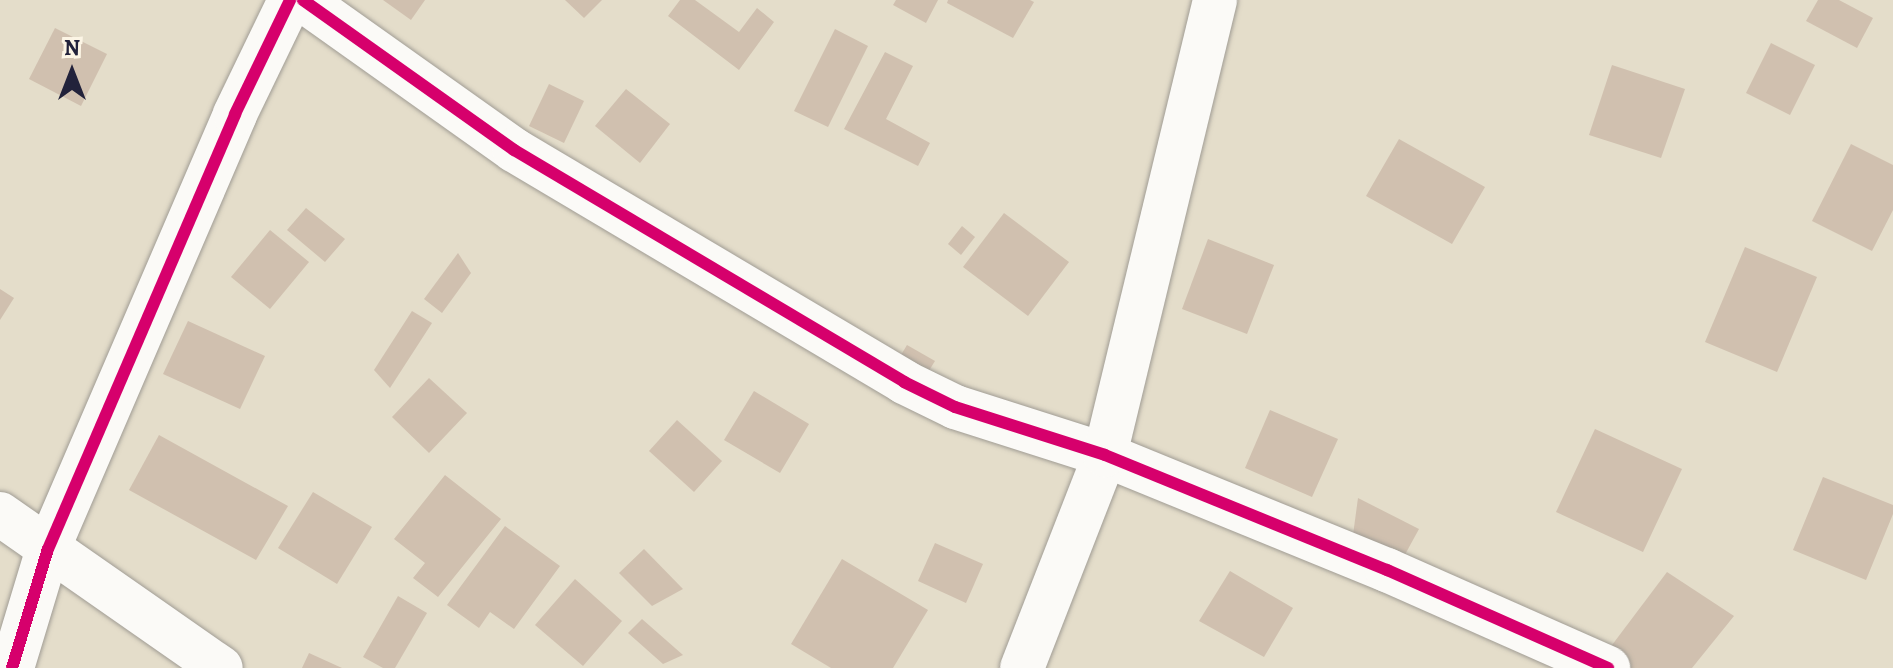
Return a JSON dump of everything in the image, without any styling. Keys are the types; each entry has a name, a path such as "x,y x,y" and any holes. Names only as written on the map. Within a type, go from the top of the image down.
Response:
{"street":[{"path":"12,668 48,549 235,114 290,0"},
{"path":"303,0 514,150 904,382 955,407 1105,455 1387,570 1608,668"},
{"path":"1022,668 1105,455 1215,0"},
{"path":"0,514 221,668"}],"building":[{"path":"383,0 425,0 411,20"},
{"path":"565,0 602,0 584,18"},
{"path":"680,0 695,0 739,32 757,8 774,22 739,70 668,16"},
{"path":"896,0 938,0 926,23 893,5"},
{"path":"948,0 1034,2 1013,38 947,3"},
{"path":"1818,0 1839,0 1873,18 1857,48 1806,21"},
{"path":"55,28 107,54 81,106 29,79"},
{"path":"835,29 868,46 828,127 794,111"},
{"path":"1771,43 1815,65 1790,115 1746,93"},
{"path":"885,52 913,66 886,119 930,143 918,166 844,129"},
{"path":"1612,65 1685,89 1661,158 1589,135"},
{"path":"549,84 584,101 564,143 529,126"},
{"path":"626,89 670,124 640,163 595,126"},
{"path":"1399,139 1485,187 1452,244 1366,196"},
{"path":"1851,144 1893,165 1893,210 1872,251 1812,221"},
{"path":"306,208 345,239 325,262 287,230"},
{"path":"1004,213 1069,262 1028,316 963,267"},
{"path":"962,226 975,237 961,255 948,244"},
{"path":"270,230 309,262 270,309 231,277"},
{"path":"1208,239 1274,265 1247,334 1182,309"},
{"path":"1745,247 1817,277 1777,372 1705,342"},
{"path":"458,253 471,273 442,313 424,299"},
{"path":"0,289 14,298 0,320"},
{"path":"412,311 432,323 390,388 374,370"},
{"path":"188,321 265,356 240,409 163,374"},
{"path":"907,345 935,361 925,377 898,360"},
{"path":"429,378 467,413 429,453 392,417"},
{"path":"754,391 809,424 780,473 724,440"},
{"path":"1270,410 1338,439 1312,497 1245,468"},
{"path":"677,420 722,461 694,492 649,451"},
{"path":"1595,429 1682,469 1643,552 1556,512"},
{"path":"159,435 288,506 256,560 129,490"},
{"path":"445,475 501,519 438,597 413,578 425,563 394,539"},
{"path":"1823,477 1893,505 1893,514 1866,580 1793,550"},
{"path":"313,492 372,527 337,584 278,548"},
{"path":"1358,498 1419,529 1402,560 1353,535"},
{"path":"505,526 560,566 514,629 490,612 479,628 447,605"},
{"path":"935,543 983,564 966,603 918,581"},
{"path":"644,549 683,589 652,606 619,573"},
{"path":"842,559 928,610 893,668 831,668 791,644"},
{"path":"1230,571 1293,608 1264,657 1199,621"},
{"path":"1667,572 1734,616 1692,668 1631,668 1603,657"},
{"path":"575,579 622,621 583,666 535,625"},
{"path":"398,596 427,613 395,668 383,668 363,657"},
{"path":"642,619 683,655 663,664 628,633"},
{"path":"309,653 342,668 302,668"}],"cycle path":[{"path":"12,668 48,549 235,114 290,0"},
{"path":"303,0 514,150 904,382 955,407 1105,455 1387,570 1608,668"}]}
